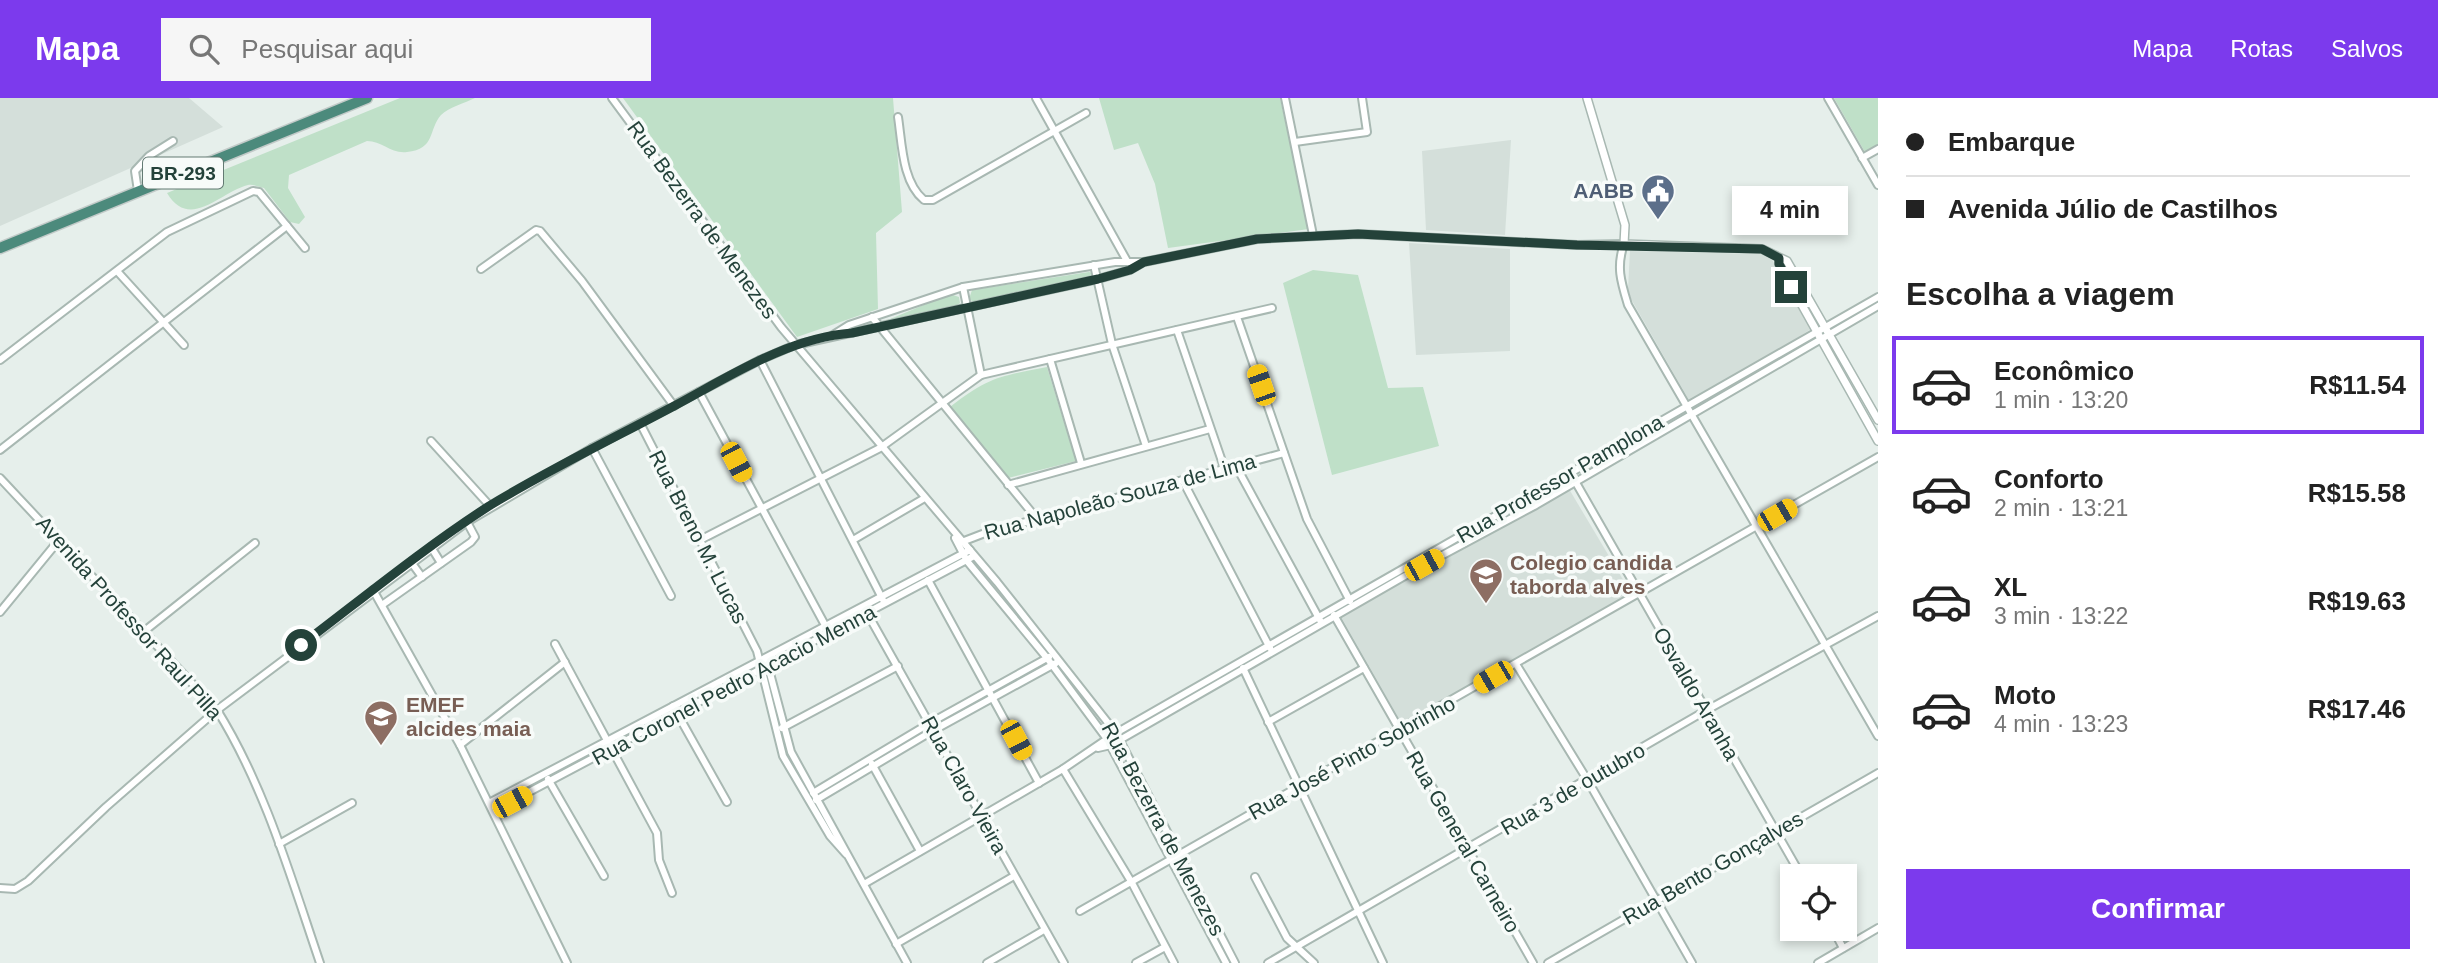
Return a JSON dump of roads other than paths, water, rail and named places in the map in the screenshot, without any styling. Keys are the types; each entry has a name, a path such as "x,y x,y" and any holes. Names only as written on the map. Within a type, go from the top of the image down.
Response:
{"highway":[{"name":"BR-293","path":"0,248 358,99"}],"street":[{"name":"Rua Bezerra de Menezes","path":"612,98 795,345 954,535 1007,610 1051,656"},
{"path":"1036,98 1130,270"},
{"path":"1286,98 1313,235"},
{"path":"1295,142 1367,131 1362,98"},
{"path":"1587,98 1625,225 1618,274 1628,305 1878,736"},
{"path":"1828,98 1878,185"},
{"path":"898,117 905,161 914,190 924,200 933,200 1086,113"},
{"path":"138,191 135,171 149,156 173,141"},
{"path":"1863,158 1878,149"},
{"path":"0,360 167,232 253,191 259,192 304,248"},
{"path":"0,450 287,226"},
{"path":"481,270 536,230 582,281 674,406"},
{"path":"833,335 872,317 962,287 1126,260 1144,262 1257,239 1313,235 1392,235 1577,245 1762,249 1787,261 1878,421"},
{"path":"1779,258 1779,264 1878,441"},
{"path":"0,888 15,889 28,881 106,807 217,710 373,590 490,506 592,448 760,359 795,345 1098,279 1130,270 1144,262"},
{"path":"1094,265 1112,344 1146,446"},
{"path":"117,271 184,345"},
{"path":"962,287 981,375"},
{"name":"Rua Professor Pamplona","path":"1422,561 1536,505 1576,482 1755,378 1878,297"},
{"name":"Rua Professor Pamplona","path":"1827,330 1878,306"},
{"path":"700,540 880,448 981,375 1272,307"},
{"path":"1858,308 1862,315"},
{"path":"872,317 941,405 1037,519"},
{"path":"1237,317 1307,519 1351,603"},
{"path":"1177,330 1225,470"},
{"name":"Rua Professor Pamplona","path":"1118,736 1157,719 1242,666 1617,447 1818,336"},
{"path":"760,359 884,601"},
{"path":"1050,359 1080,463"},
{"path":"1837,370 1846,364"},
{"path":"1751,371 1755,378"},
{"path":"699,392 827,629"},
{"name":"Rua Breno M. Lucas","path":"640,423 757,651 783,756 830,836 846,854"},
{"path":"1008,485 1210,429"},
{"path":"431,441 490,506"},
{"path":"1617,447 1622,454"},
{"path":"592,448 671,596"},
{"name":"Rua Napoleão Souza de Lima","path":"960,543 1037,519 1284,453"},
{"name":"Rua José Pinto Sobrinho","path":"1080,911 1878,457"},
{"path":"1236,466 1321,622"},
{"name":"Osvaldo Aranha","path":"1572,474 1795,864"},
{"name":"Avenida Professor Raul Pilla","path":"0,478 142,633 217,710 237,746 279,844 320,963"},
{"path":"1183,481 1271,649"},
{"path":"1532,498 1536,505"},
{"path":"853,540 923,499"},
{"path":"382,605 473,540 467,522"},
{"path":"0,612 59,540"},
{"path":"142,633 255,543"},
{"path":"431,547 441,563"},
{"name":"Rua Bezerra de Menezes","path":"969,555 1014,604 1109,742 1226,963"},
{"name":"Rua Coronel Pedro Acacio Menna","path":"489,803 969,555"},
{"path":"411,562 422,577"},
{"path":"928,578 1038,783"},
{"path":"373,590 460,745 567,963"},
{"path":"1007,610 1014,604"},
{"name":"Rua Claro Vieira","path":"866,610 1064,963"},
{"name":"Rua General Carneiro","path":"1334,614 1533,963"},
{"name":"Rua 3 de outubro","path":"1269,963 1705,711 1878,616"},
{"path":"555,644 657,833 659,860 672,893"},
{"name":"Rua Breno M. Lucas","path":"757,651 767,660"},
{"path":"817,796 843,775 897,743 991,694 1051,656"},
{"path":"767,660 777,689 790,752 817,796 907,963"},
{"path":"460,745 565,662"},
{"name":"Rua Bezerra de Menezes","path":"1056,663 1118,736 1235,963"},
{"path":"991,694 1056,663"},
{"path":"1516,664 1588,781 1692,963"},
{"path":"777,730 898,666"},
{"path":"1242,666 1383,963"},
{"name":"Rua Professor Pamplona","path":"864,884 1109,742 1153,712 1242,666"},
{"path":"1268,722 1364,668"},
{"name":"Rua Coronel Pedro Acacio Menna","path":"493,811 677,714 722,684"},
{"path":"769,691 777,689"},
{"path":"673,706 727,802"},
{"path":"1088,713 1096,707"},
{"path":"1153,712 1157,719"},
{"path":"640,724 644,732"},
{"path":"810,800 846,783 901,750 932,727"},
{"path":"897,743 901,750"},
{"path":"576,759 581,766"},
{"path":"870,759 920,851"},
{"path":"1063,769 1132,883 1174,963"},
{"path":"1127,775 1136,771"},
{"path":"546,774 604,876"},
{"name":"Rua Bento Gonçalves","path":"1548,963 1878,774"},
{"path":"843,775 846,783"},
{"path":"279,844 352,803"},
{"path":"896,944 1014,876"},
{"path":"1255,877 1283,933 1314,963"},
{"path":"1203,919 1210,915"},
{"path":"1818,963 1878,928"},
{"path":"987,963 1044,930"},
{"path":"1839,941 1843,948"},
{"path":"1136,963 1165,947"}],"place":[{"name":"AABB","path":"1658,221"},
{"name":"Colegio candida taborda alves","path":"1486,605"},
{"name":"EMEF alcides maia","path":"381,747"}]}
